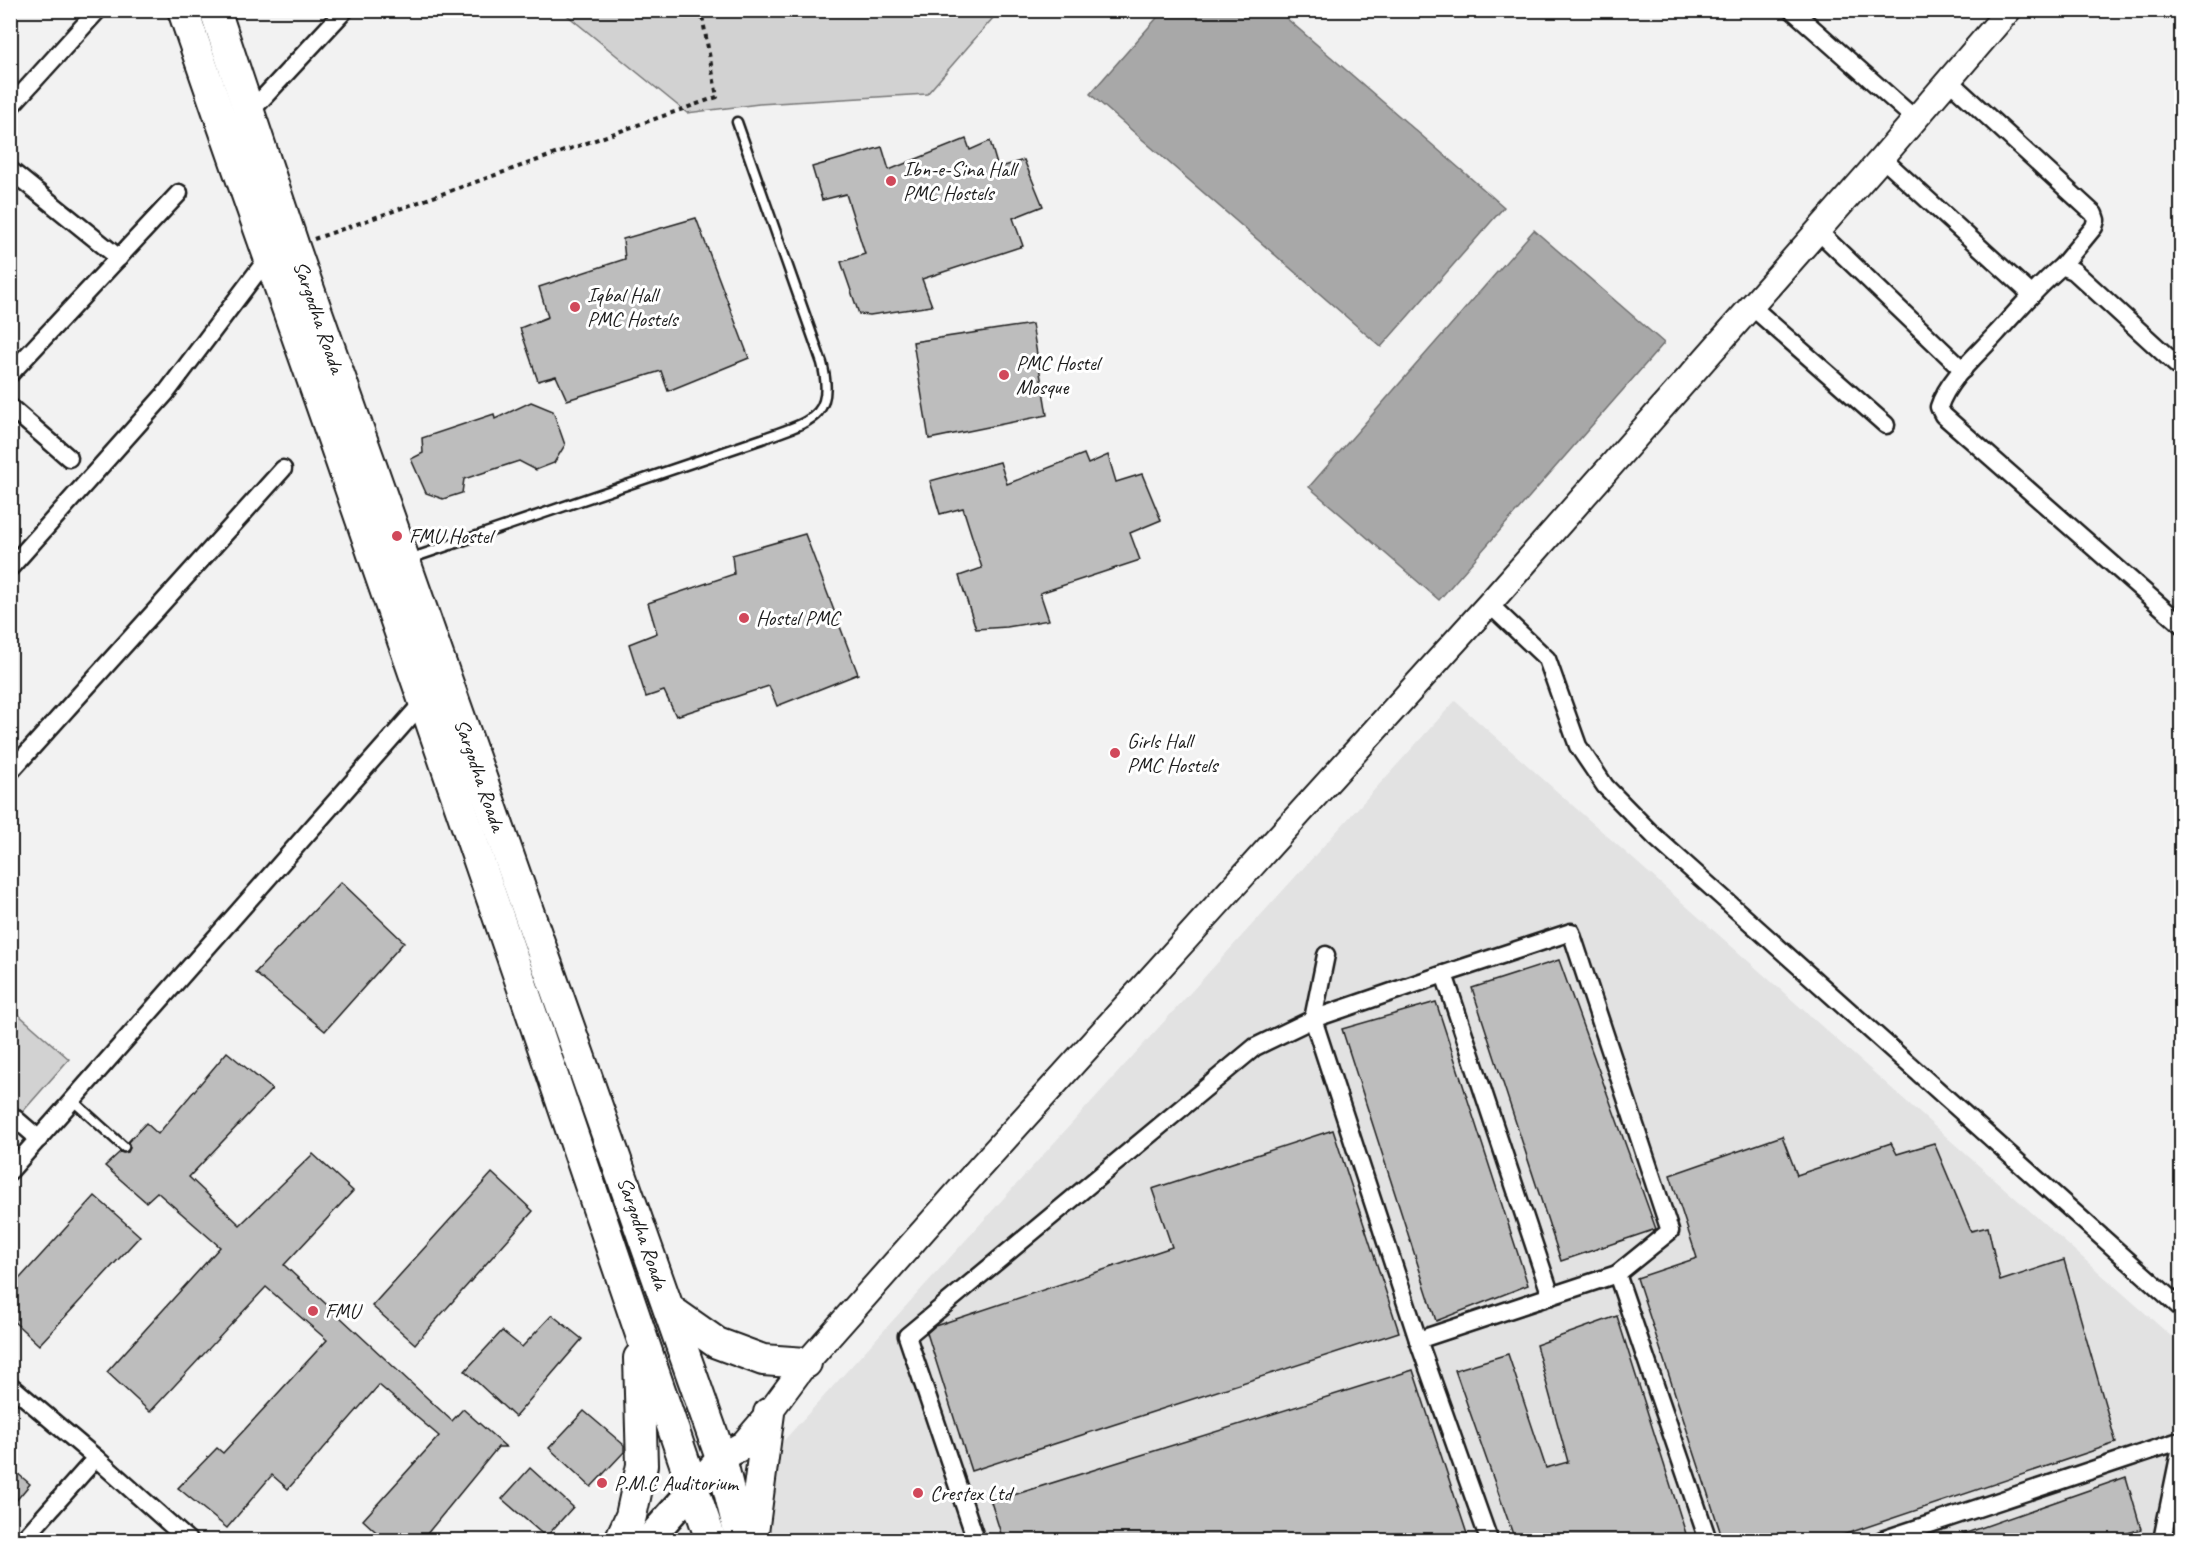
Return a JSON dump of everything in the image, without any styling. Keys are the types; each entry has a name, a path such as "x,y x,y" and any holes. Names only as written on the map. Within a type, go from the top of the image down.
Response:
{"highway":[{"name":"Sargodha Roada","path":"183,10 226,140 282,251 405,561 670,1310 729,1464 741,1540"},
{"name":"Sargodha Roada","path":"215,10 249,113 282,251 424,701 694,1489 707,1538"},
{"path":"670,1310 717,1343 763,1360 806,1363"},
{"path":"620,1540 631,1516 642,1465 638,1324"},
{"path":"752,1540 769,1413"}],"main road":[{"path":"648,1540 694,1489 729,1464"},
{"path":"707,1538 729,1464"}],"street":[{"path":"10,107 98,10"},
{"path":"249,113 345,10"},
{"path":"1792,10 1915,120"},
{"path":"729,1464 806,1363 979,1168 1489,604 1882,158 2009,10"},
{"path":"1948,80 2094,214 2096,220 2094,227 2061,266 1963,370 1942,397 1939,406 1943,415 2181,625"},
{"path":"1882,158 2032,295"},
{"path":"10,170 119,258"},
{"path":"10,374 179,193"},
{"path":"1818,231 1963,370"},
{"path":"10,568 166,393 282,251"},
{"path":"2061,266 2074,271 2181,370"},
{"path":"1751,306 1886,425"},
{"path":"10,407 69,458"},
{"path":"10,772 283,469"},
{"path":"1489,604 1547,659 1578,746 1605,786 1655,837 2181,1309"},
{"path":"10,1172 424,701"},
{"path":"976,1540 907,1336 1255,1047 1313,1019 1571,932 1670,1231 1617,1274 1418,1340"},
{"path":"1326,955 1313,1019 1418,1340 1489,1540"},
{"path":"1444,974 1551,1296"},
{"path":"10,1114 39,1138"},
{"path":"1617,1274 1708,1540"},
{"path":"10,1385 188,1540"},
{"path":"1882,1540 2181,1441 2161,1540"},
{"path":"23,1540 96,1458"}],"lane":[{"path":"405,561 811,421 823,405 827,383 737,122"},
{"path":"72,1100 124,1147"}],"path":[{"path":"282,251 717,97 701,10"}],"shaded area":[{"path":"562,11 999,11 927,94 759,104 687,113"},
{"path":"1163,11 1278,11 1504,207 1381,347 1090,94"},
{"path":"1534,230 1664,343 1439,600 1309,487"},
{"path":"1455,701 2181,1345 2181,1540 756,1540 739,1490"},
{"path":"11,1008 69,1059 11,1125"}],"building":[{"path":"966,139 970,150 990,141 998,168 1024,160 1043,206 1013,218 1023,246 922,279 932,306 870,315 859,314 841,262 865,254 846,194 822,200 812,167 882,147 889,170"},
{"path":"696,218 749,358 668,391 661,371 567,400 556,376 538,381 520,328 548,317 539,287 625,259 623,239"},
{"path":"1032,324 1047,415 929,439 913,342"},
{"path":"531,402 553,411 565,445 554,463 536,470 519,461 464,479 462,493 443,499 426,493 411,459 423,453 422,438 494,414 495,419"},
{"path":"1084,454 1088,464 1108,455 1116,482 1142,474 1161,520 1130,533 1140,560 1040,593 1049,620 1007,627 976,629 959,576 982,568 963,508 940,514 930,481 1000,462 1007,484"},
{"name":"Hostel PMC","path":"805,534 858,674 777,706 769,686 676,716 664,691 646,697 629,644 657,633 648,603 734,574 732,555"},
{"path":"341,882 404,942 325,1031 255,973"},
{"path":"1559,960 1656,1229 1561,1261 1472,988"},
{"path":"1436,1002 1528,1285 1436,1321 1342,1029"},
{"path":"227,1052 272,1089 189,1177 240,1225 313,1154 353,1191 284,1265 452,1421 463,1409 506,1447 498,1447 422,1540 385,1540 363,1520 439,1436 379,1385 288,1489 272,1475 227,1528 178,1488 217,1448 223,1453 327,1340 266,1287 150,1412 107,1372 220,1247 157,1192 146,1202 105,1166 120,1152 128,1152 130,1148 128,1142 146,1123 158,1134"},
{"path":"1333,1130 1399,1332 971,1471 927,1333 935,1326 1172,1247 1152,1189"},
{"path":"1782,1136 1797,1175 1891,1143 1897,1154 1934,1143 1971,1231 1988,1227 2000,1281 2064,1260 2116,1443 1828,1540 1723,1540 1637,1278 1697,1258 1670,1175"},
{"name":"FMU","path":"492,1173 533,1211 415,1344 372,1306"},
{"path":"95,1196 140,1236 39,1345 10,1318 10,1289"},
{"path":"552,1315 582,1339 515,1417 465,1371 502,1331 522,1347"},
{"path":"1617,1316 1688,1540 1515,1540 1455,1370 1508,1354 1546,1468 1568,1462 1536,1345"},
{"path":"1413,1370 1469,1540 1003,1540 991,1502"},
{"path":"584,1411 624,1445 624,1452 591,1487 549,1448"},
{"path":"10,1467 30,1484 10,1508"},
{"path":"530,1468 573,1507 546,1537 502,1499"},
{"path":"2126,1477 2141,1529 2105,1540 1952,1540 1952,1538"}],"place":[{"name":"Ibn-e-Sina Hall PMC Hostels","path":"891,181"},
{"name":"Iqbal Hall PMC Hostels","path":"575,307"},
{"name":"PMC Hostel Mosque","path":"1004,375"},
{"name":"FMU Hostel","path":"397,536"},
{"name":"Hostel PMC","path":"744,618"},
{"name":"Girls Hall PMC Hostels","path":"1115,753"},
{"name":"FMU","path":"313,1311"},
{"name":"P.M.C Auditorium","path":"602,1483"},
{"name":"Crestex Ltd","path":"918,1493"}]}
